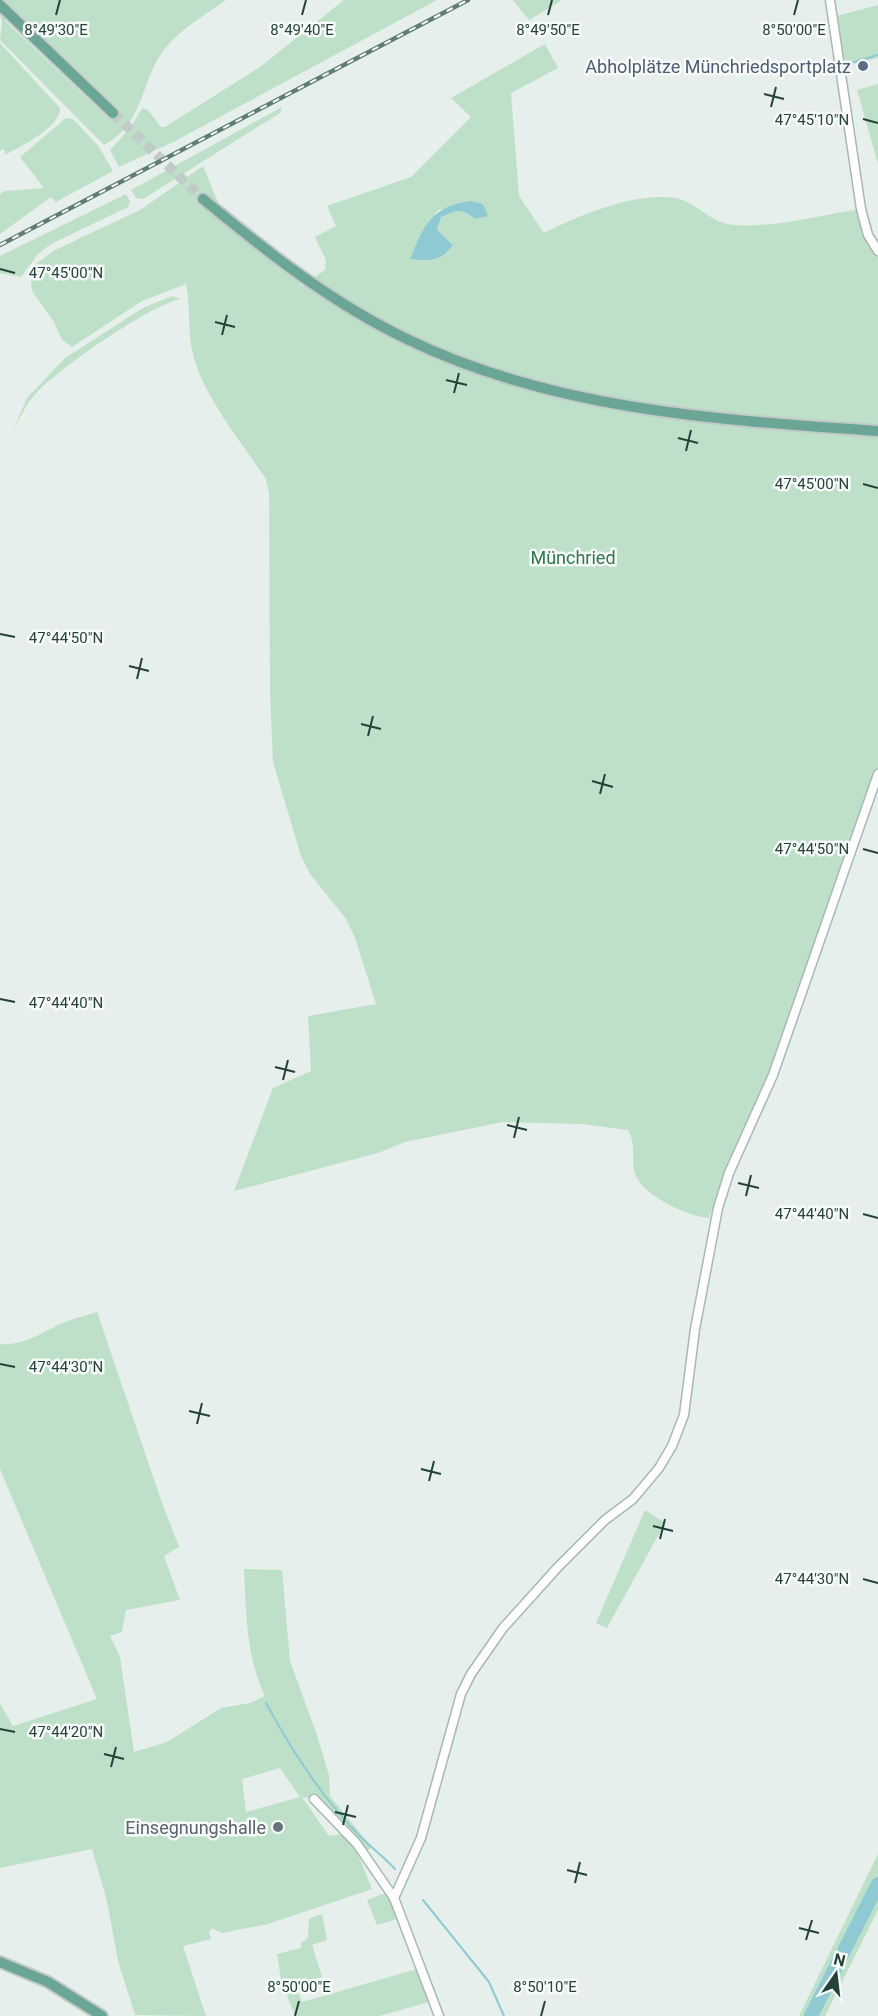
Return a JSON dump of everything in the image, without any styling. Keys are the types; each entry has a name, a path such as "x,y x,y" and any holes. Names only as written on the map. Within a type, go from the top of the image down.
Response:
{"main road":[{"path":"0,4 113,113"},
{"path":"204,199 260,245 344,304 408,340 467,366 534,386 606,403 710,417 878,431"},
{"path":"0,1962 48,1982 102,2016"}],"street":[{"path":"830,0 861,209 868,235 878,251"},
{"path":"393,1895 421,1838 461,1694 471,1674 503,1628 605,1520 633,1499 659,1468 672,1446 684,1415 695,1329 721,1199 729,1173 785,1042 878,774"},
{"path":"314,1798 357,1844 393,1895 439,2016"}],"green space":[{"path":"5,0 226,0 187,27 167,46 151,72 128,124 104,145 0,40 2,23 0,12 7,23 108,118 118,108"},
{"path":"344,0 437,0 175,141 119,167 110,150 131,127 142,108 148,110 161,127 165,127 260,67"},
{"path":"513,0 562,0 529,20"},
{"path":"878,5 878,58 840,67 832,17"},
{"path":"0,43 60,108 54,123 47,129 5,155 4,149 0,151"},
{"name":"Münchried","path":"545,44 558,68 511,93 519,196 544,233 591,212 643,198 660,197 683,200 718,221 734,225 781,223 861,209 878,251 878,769 772,1074 733,1152 709,1218 679,1210 657,1198 641,1184 634,1170 632,1141 628,1130 582,1124 503,1122 405,1142 378,1153 234,1191 273,1088 311,1071 308,1016 376,1004 355,938 346,919 310,874 301,856 273,762 270,692 269,493 266,479 214,403 198,370 191,345 186,284 142,301 72,347 62,340 54,322 32,291 31,282 36,264 55,250 140,210 203,166 218,202 210,198 204,199 203,206 291,274 302,286 325,270 326,260 315,237 336,226 327,206 411,177 471,117 451,98","holes":["483,204 487,216 475,219 458,211 441,217 437,230 453,245 449,251 434,259 410,259 416,244 438,210"]},
{"path":"878,84 878,164 857,90"},
{"path":"282,107 280,113 143,199 136,198 131,190"},
{"path":"66,118 73,119 99,147 113,171 56,202 51,197 0,234 0,194 5,191 44,188 20,157"},
{"path":"126,194 130,202 128,207 51,244 38,254 21,277 0,273 0,256"},
{"path":"172,296 181,299 167,303 128,324 49,381 30,400 13,431 27,398 65,358 143,308"},
{"path":"97,1312 179,1547 164,1556 180,1600 126,1610 122,1632 110,1636 120,1657 134,1752 167,1742 221,1708 250,1703 265,1696 251,1650 244,1569 282,1570 290,1661 329,1775 330,1796 372,1848 362,1852 314,1799 302,1797 329,1836 342,1834 356,1849 372,1889 268,1924 222,1933 212,1928 209,1932 211,1939 183,1946 206,2016 135,2015 118,1961 107,1901 92,1849 0,1868 0,1703 13,1726 97,1699 0,1469 0,1344 18,1343 70,1320","holes":["280,1768 300,1797 246,1812 242,1779"]},
{"path":"645,1510 665,1523 607,1628 596,1623"},
{"path":"878,1854 878,1910 825,2016 799,2016"},
{"path":"382,1894 387,1895 393,1904 397,1919 377,1925 367,1900"},
{"path":"322,1914 327,1940 312,1945 322,1977 295,1984 302,2002 417,1969 433,2001 379,2016 295,2016 281,1980 277,1954 301,1948 301,1943 308,1938 309,1919"}],"water":[{"path":"470,201 483,204 488,216 475,219 459,211 441,217 437,230 453,245 449,251 434,259 410,259 420,236 431,219 446,208"}],"waterway":[{"path":"851,63 878,55"},
{"path":"266,1703 286,1739 334,1808 395,1869"},
{"path":"811,2016 878,1884"},
{"path":"423,1900 489,1982 504,2016"}],"tunnel":[{"path":"113,113 203,199"}],"railway":[{"path":"0,245 468,0"}],"place":[{"name":"Abholplätze Münchriedsportplatz","path":"863,66"},
{"name":"Einsegnungshalle","path":"278,1827"}]}
